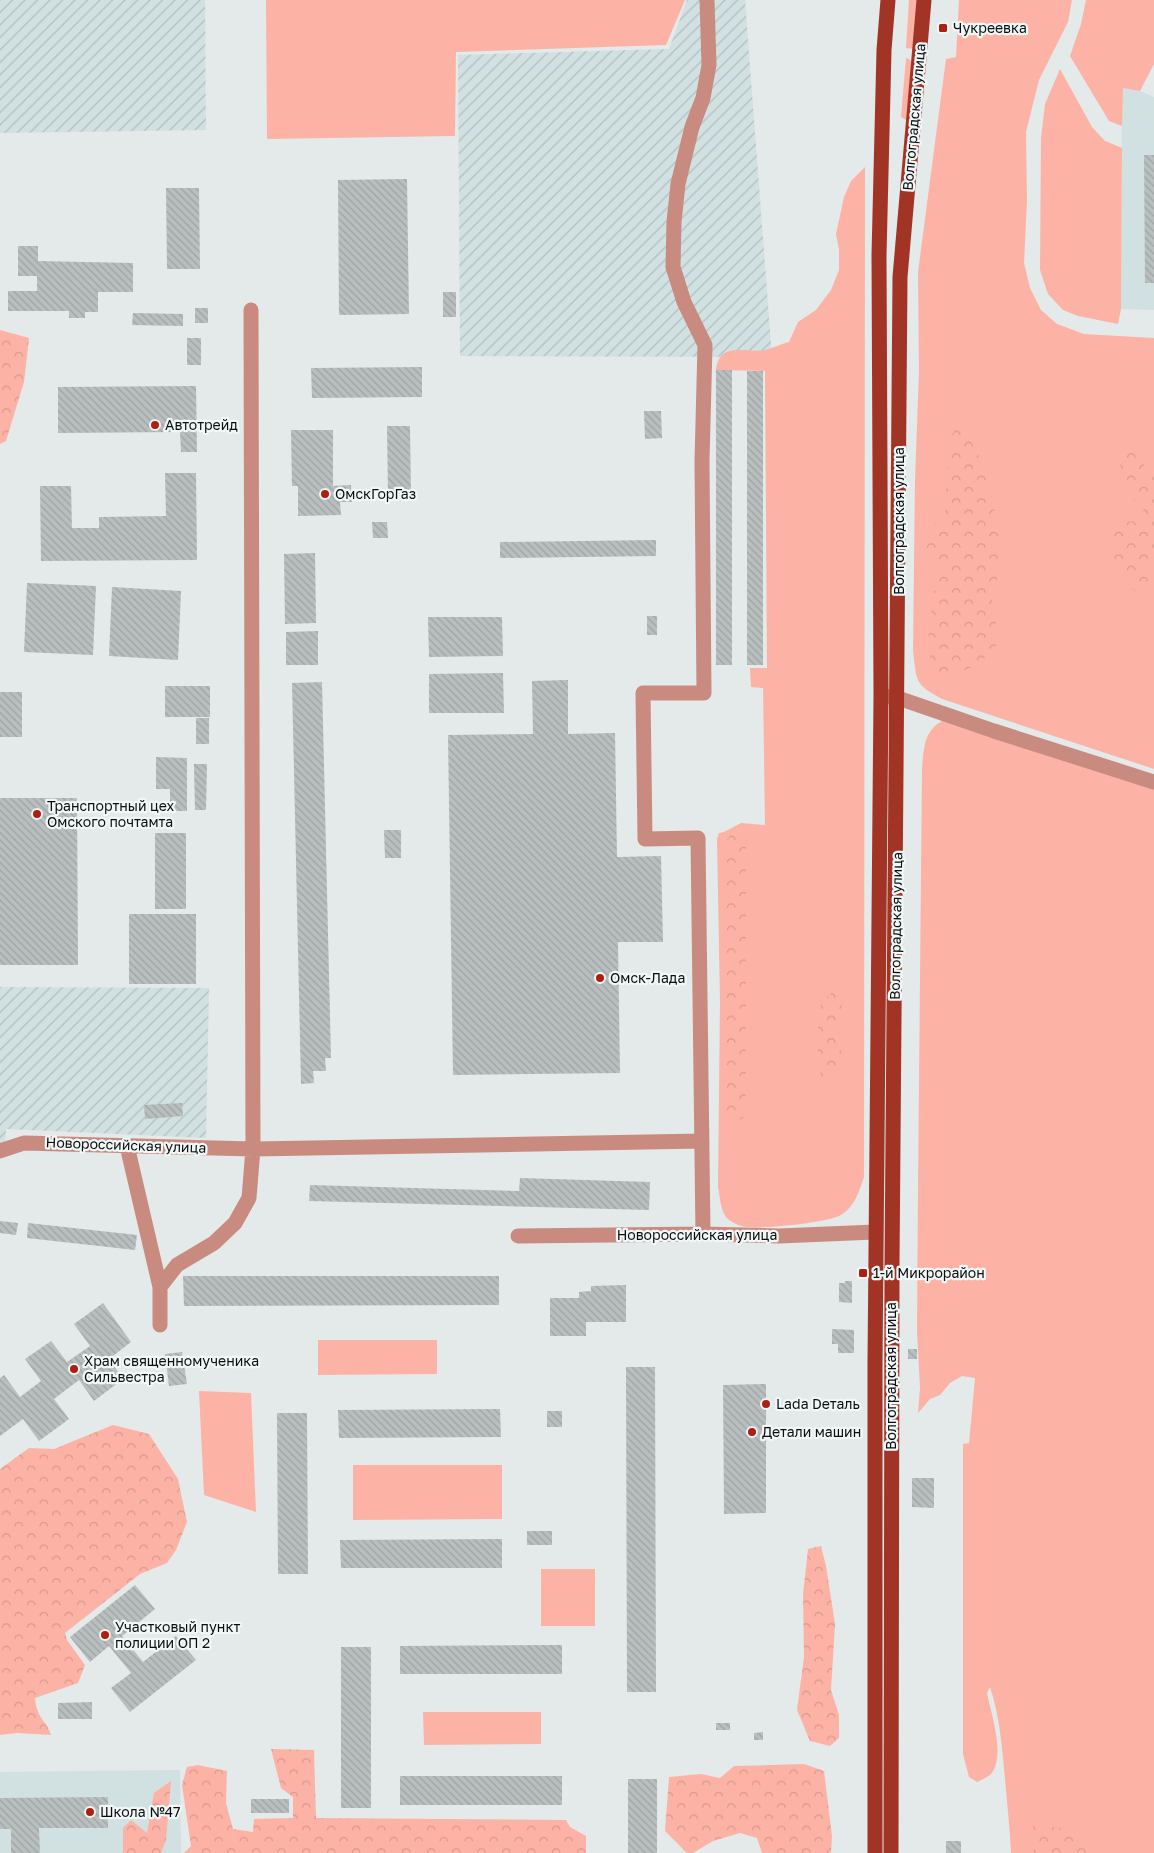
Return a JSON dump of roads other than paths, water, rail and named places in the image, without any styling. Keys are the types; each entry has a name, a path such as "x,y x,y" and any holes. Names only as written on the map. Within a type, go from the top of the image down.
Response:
{"main road":[{"name":"Волгоградская улица","path":"875,1853 875,1232 881,695 879,255 884,50 888,0"},
{"name":"Волгоградская улица","path":"891,1853 892,1274 900,277 924,0"}],"street":[{"path":"703,1234 698,838 645,839 643,694 704,693 702,461 704,345 684,302 674,267 674,222 678,184 692,127 703,98 709,65 706,0"},
{"path":"160,1287 177,1265 214,1243 235,1223 249,1198 253,1149 251,310"},
{"path":"881,695 898,698 1154,782"},
{"name":"Новороссийская улица","path":"0,1150 24,1143 253,1149 702,1142"},
{"path":"128,1146 160,1287 160,1325"},
{"name":"Новороссийская улица","path":"518,1236 703,1234 779,1236 875,1232"}],"place":[{"name":"Чукреевка","path":"943,28"},
{"name":"Автотрейд","path":"155,425"},
{"name":"ОмскГорГаз","path":"325,494"},
{"name":"Транспортный цех Омского почтамта","path":"37,814"},
{"name":"Омск-Лада","path":"600,978"},
{"name":"1-й Микрорайон","path":"863,1273"},
{"name":"Храм священномученика Сильвестра","path":"74,1369"},
{"name":"Lada Dеталь","path":"766,1404"},
{"name":"Детали машин","path":"752,1432"},
{"name":"Участковый пункт полиции ОП 2","path":"105,1635"},
{"name":"Школа №47","path":"90,1812"}]}
